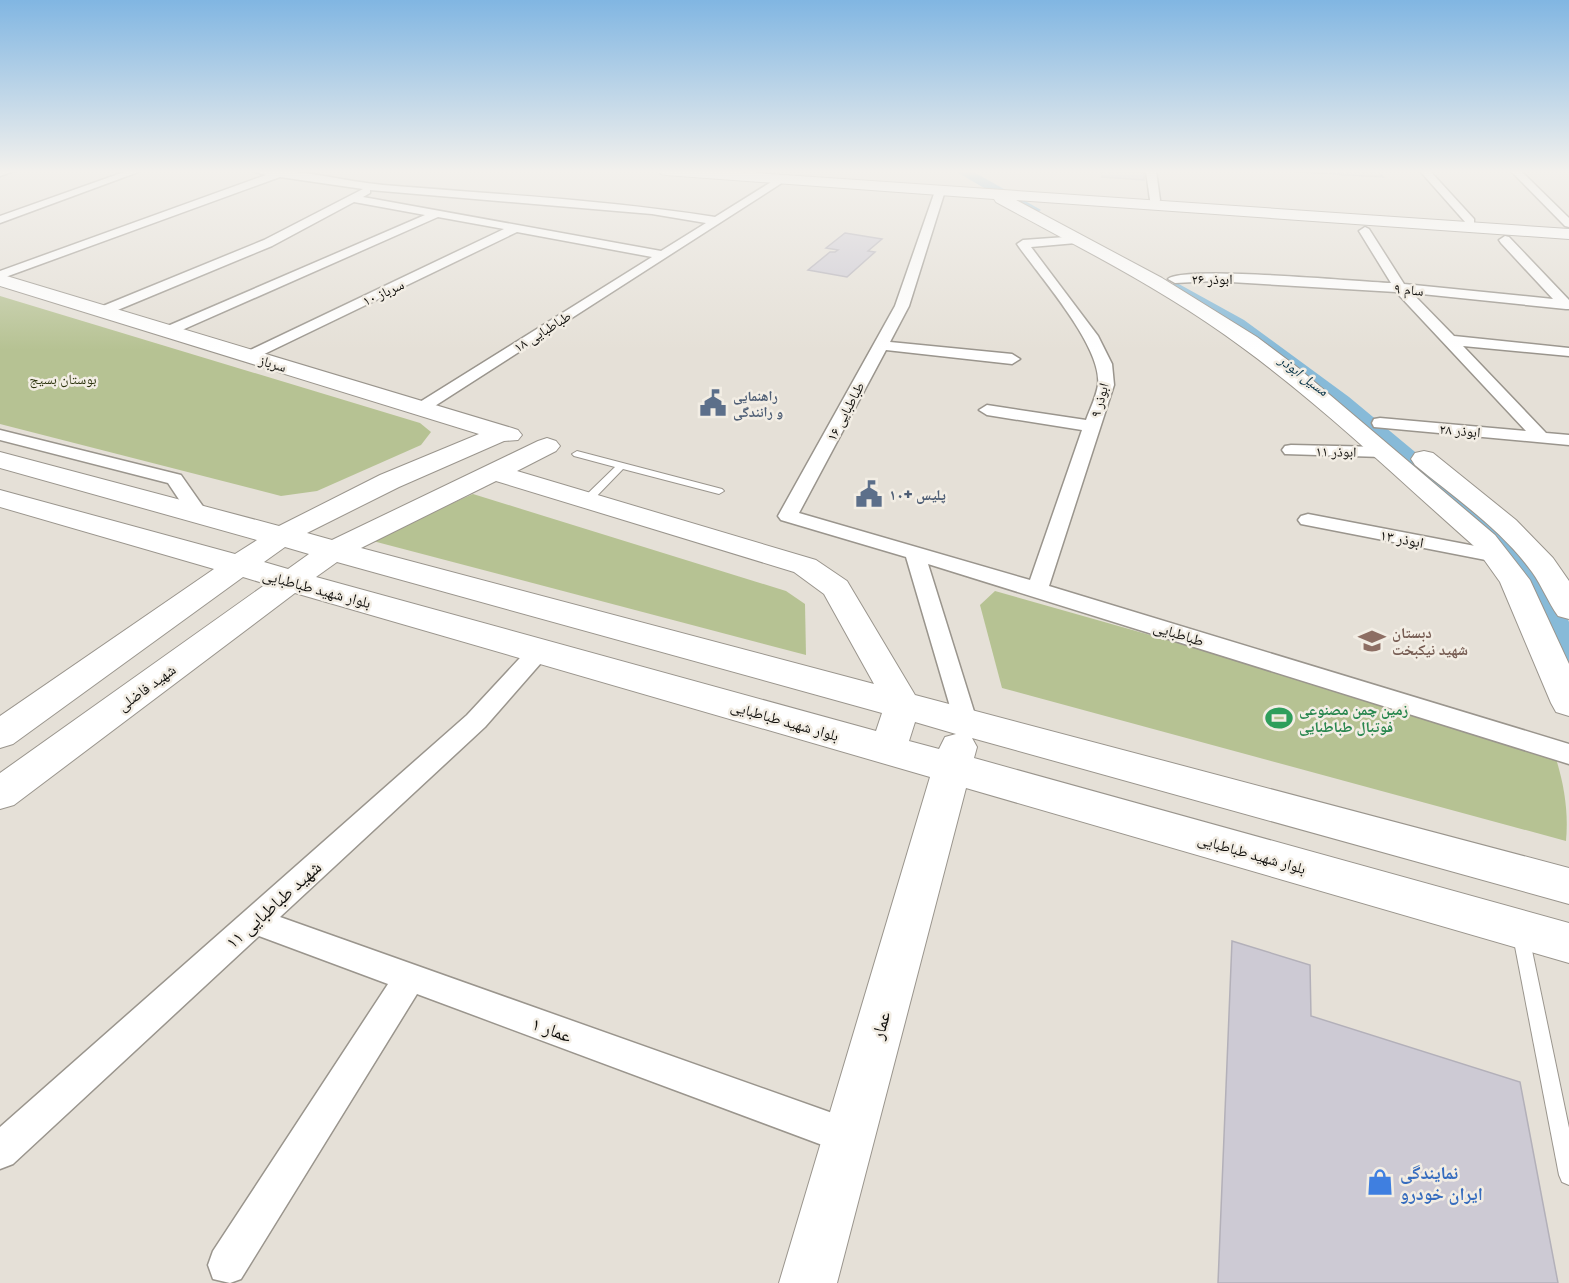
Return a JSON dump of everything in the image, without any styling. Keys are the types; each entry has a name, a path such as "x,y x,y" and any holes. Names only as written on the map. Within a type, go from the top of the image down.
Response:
{"main road":[{"path":"1058,231 1070,236"},
{"path":"1062,231 1183,299 1250,342 1485,541 1515,580 1569,703"},
{"path":"1081,231 1175,279 1274,339 1522,540 1564,585 1569,609"},
{"path":"1531,231 1569,234"},
{"name":"سرباز","path":"0,280 547,446"},
{"path":"0,735 280,537 318,515 447,455 503,433"},
{"name":"شهید فاضلی","path":"0,794 332,551 547,446"},
{"path":"0,460 1569,886"},
{"path":"494,472 805,566 823,577 836,588 903,704 888,750"},
{"name":"بلوار شهید طباطبایی","path":"0,498 1569,943"},
{"name":"عمار","path":"808,1283 965,721"}],"street":[{"path":"0,275 123,231"},
{"path":"103,311 268,243 291,231"},
{"path":"168,331 397,231"},
{"name":"سرباز ۱۰","path":"249,356 510,231"},
{"path":"578,231 663,255"},
{"name":"طباطبایی ۱۸","path":"421,408 701,231"},
{"name":"طباطبایی ۱۶","path":"788,516 902,306 928,231"},
{"path":"1365,231 1400,288 1540,436"},
{"name":"ابوذر ۹","path":"1037,589 1106,385 1104,364 1091,336 1023,244 1070,236"},
{"path":"1505,240 1567,305"},
{"name":"ابوذر ۲۶","path":"1175,279 1214,277 1248,279"},
{"name":"سام ۹","path":"1248,279 1400,288 1567,305"},
{"path":"1449,340 1569,352"},
{"path":"881,345 1012,359"},
{"path":"987,410 1092,426"},
{"name":"ابوذر ۲۸","path":"1380,423 1569,440"},
{"path":"0,435 175,479 199,515"},
{"name":"ابوذر ۱۱","path":"1291,450 1382,452"},
{"name":"طباطبایی","path":"788,516 1037,589 1569,754"},
{"name":"ابوذر ۱۳","path":"1308,520 1496,556"},
{"path":"915,553 965,721"},
{"name":"شهید طباطبایی ۱۱","path":"0,1151 476,721 540,651"},
{"name":"عمار ۱","path":"255,921 849,1137"},
{"path":"227,1265 410,977"}],"lane":[{"path":"577,454 719,491"},
{"path":"587,500 622,465"},
{"path":"1520,929 1569,1175"}],"green space":[{"name":"بوستان بسیج","path":"0,296 420,423 431,432 421,445 317,491 281,496 0,424"},
{"path":"473,494 786,591 805,604 806,655 369,540"},
{"name":"زمین چمن مصنوعی فوتبال طباطبایی","path":"995,591 1553,749 1564,794 1567,817 1566,841 1002,688 980,605"}],"building":[{"path":"845,233 882,239 868,251 875,252 847,277 808,270 830,252 838,250 826,248"},
{"name":"نمایندگی ایران خودرو","path":"1232,941 1310,965 1311,1016 1520,1082 1558,1283 1218,1283"}],"waterway":[{"name":"مسیل ابوذر","path":"1177,289 1237,324 1341,402 1447,492 1539,584 1569,663"}],"place":[{"name":"راهنمایی و رانندگی","path":"713,403"},
{"name":"پلیس +۱۰","path":"869,494"},
{"name":"دبستان شهید نیکبخت","path":"1372,641"},
{"name":"زمین چمن مصنوعی فوتبال طباطبایی","path":"1279,718"},
{"name":"نمایندگی ایران خودرو","path":"1380,1182"}]}
